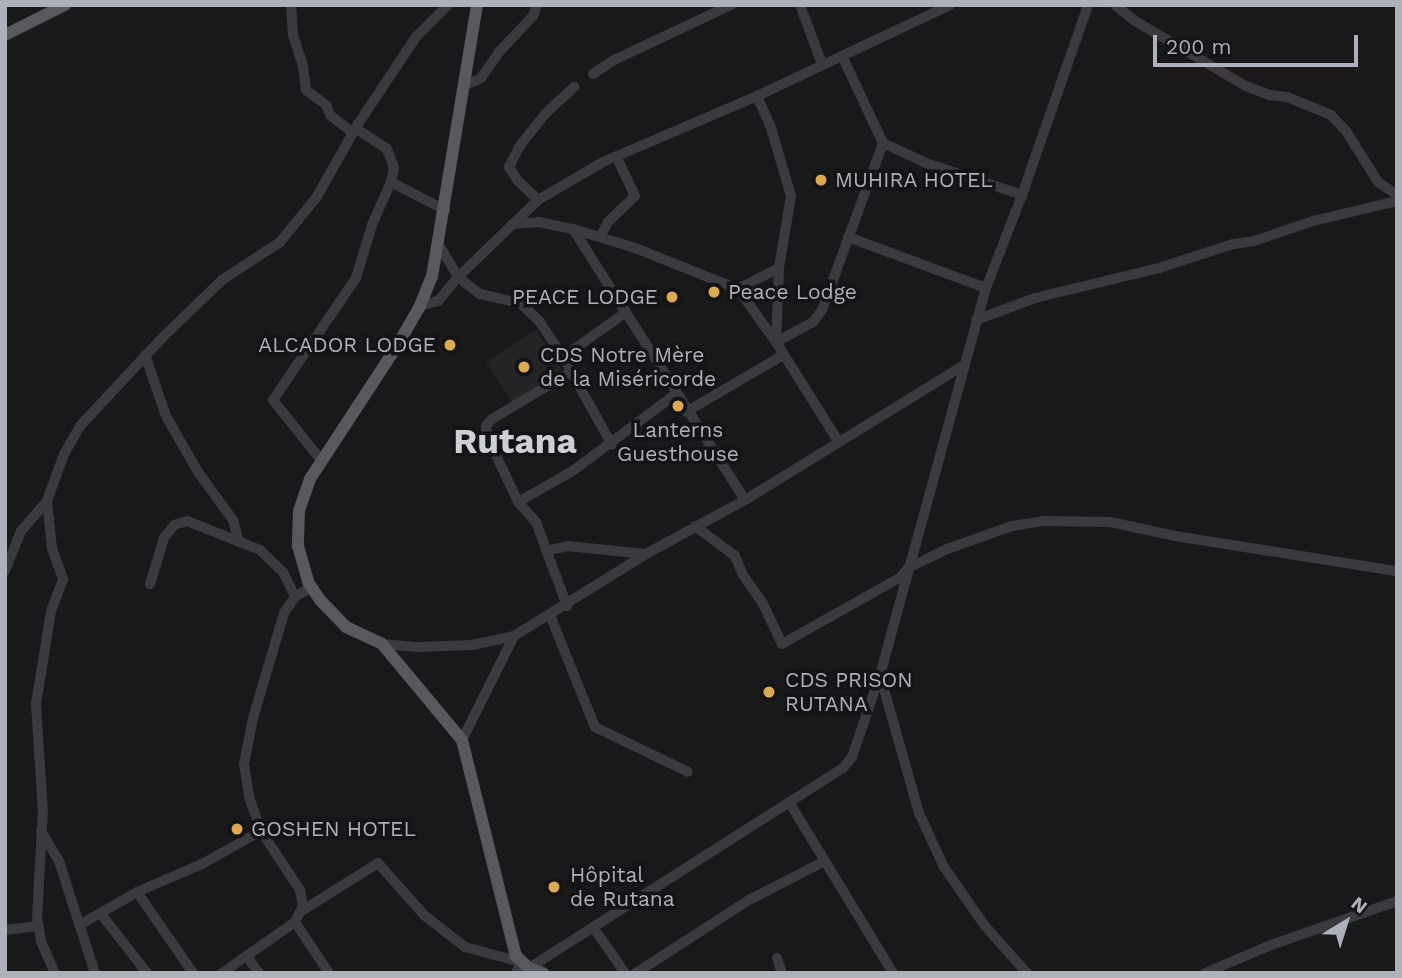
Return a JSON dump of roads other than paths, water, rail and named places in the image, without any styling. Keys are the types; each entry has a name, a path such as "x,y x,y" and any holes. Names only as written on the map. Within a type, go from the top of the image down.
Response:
{"main road":[{"path":"5,35 65,5"},
{"path":"477,5 439,244 420,306 321,460 303,496 296,527 301,564 311,587 346,627 382,644 462,740 516,956 522,968 543,973"}],"street":[{"path":"291,5 293,35 303,66 306,90 326,105 330,115 387,149 394,168 391,182 372,225 356,278 274,400 321,460"},
{"path":"5,571 22,531 47,501 64,454 79,426 145,355 222,280 280,242 316,198 354,131 416,37 448,5"},
{"path":"464,86 481,78 499,52 533,16 537,5"},
{"path":"593,74 612,61 731,5"},
{"path":"800,5 822,64"},
{"path":"420,306 436,303 458,277 538,200 616,156 757,96 950,5"},
{"path":"222,973 378,863 424,915 465,947 522,968 593,927 844,768 852,757 880,675 986,288 1022,195 1088,5"},
{"path":"1116,6 1135,21 1246,86 1326,112 1346,131 1378,182 1397,195"},
{"path":"842,56 883,143 926,163 1022,195"},
{"path":"538,200 517,181 509,167 519,147 544,114 574,87"},
{"path":"757,96 770,125 791,196 779,268 776,342"},
{"path":"776,342 813,322 822,310 883,143"},
{"path":"600,237 608,222 635,196 616,156"},
{"path":"391,182 445,210"},
{"path":"976,320 1035,298 1159,268 1313,221 1397,201"},
{"path":"512,224 539,222 573,229 738,289 776,342 838,441"},
{"path":"573,229 744,500"},
{"path":"848,237 986,288"},
{"path":"439,244 458,277 480,293 520,303 539,321 564,357 612,444"},
{"path":"738,289 779,268"},
{"path":"564,357 625,313"},
{"path":"145,355 166,416 198,472 233,520 239,542"},
{"path":"686,412 783,355"},
{"path":"382,644 418,647 472,645 514,636 567,606 646,554 744,500 963,366"},
{"path":"567,606 536,522 518,502 487,436 486,426 492,419 571,372"},
{"path":"518,502 612,444 676,394"},
{"path":"47,501 52,548 63,579 51,611 37,683 37,746 43,812 38,926 55,973"},
{"path":"150,584 164,538 174,525 187,522 260,550 283,572 295,597"},
{"path":"695,526 734,556 743,575 763,604 782,644 901,577 908,568 947,549 1012,526 1080,522 1122,524 1175,536 1397,571"},
{"path":"546,551 567,546 646,554"},
{"path":"298,917 303,906 300,890 261,831 250,800 244,764 253,718 284,613 295,597 311,587"},
{"path":"550,615 595,727 688,772"},
{"path":"462,740 514,636"},
{"path":"880,675 919,813 944,867 985,926 1027,973"},
{"path":"789,803 893,973"},
{"path":"41,831 59,861 66,892 81,923 95,973"},
{"path":"81,923 102,914 137,892 202,864 261,831"},
{"path":"636,973 738,907 825,861"},
{"path":"137,892 193,973"},
{"path":"1205,973 1271,945 1397,901"},
{"path":"102,914 146,973"},
{"path":"298,917 329,973"},
{"path":"5,930 38,926"},
{"path":"593,927 625,973"},
{"path":"247,957 259,973"},
{"path":"777,958 782,973"}],"place":[{"name":"MUHIRA HOTEL","path":"821,180"},
{"name":"Peace Lodge","path":"714,292"},
{"name":"PEACE LODGE","path":"672,297"},
{"name":"ALCADOR LODGE","path":"450,345"},
{"name":"CDS Notre Mère de la Miséricorde","path":"524,367"},
{"name":"Lanterns Guesthouse","path":"678,406"},
{"name":"CDS PRISON RUTANA","path":"769,692"},
{"name":"GOSHEN HOTEL","path":"237,829"},
{"name":"Hôpital de Rutana","path":"554,887"}],"district":[{"name":"Rutana","path":"515,441"}]}
